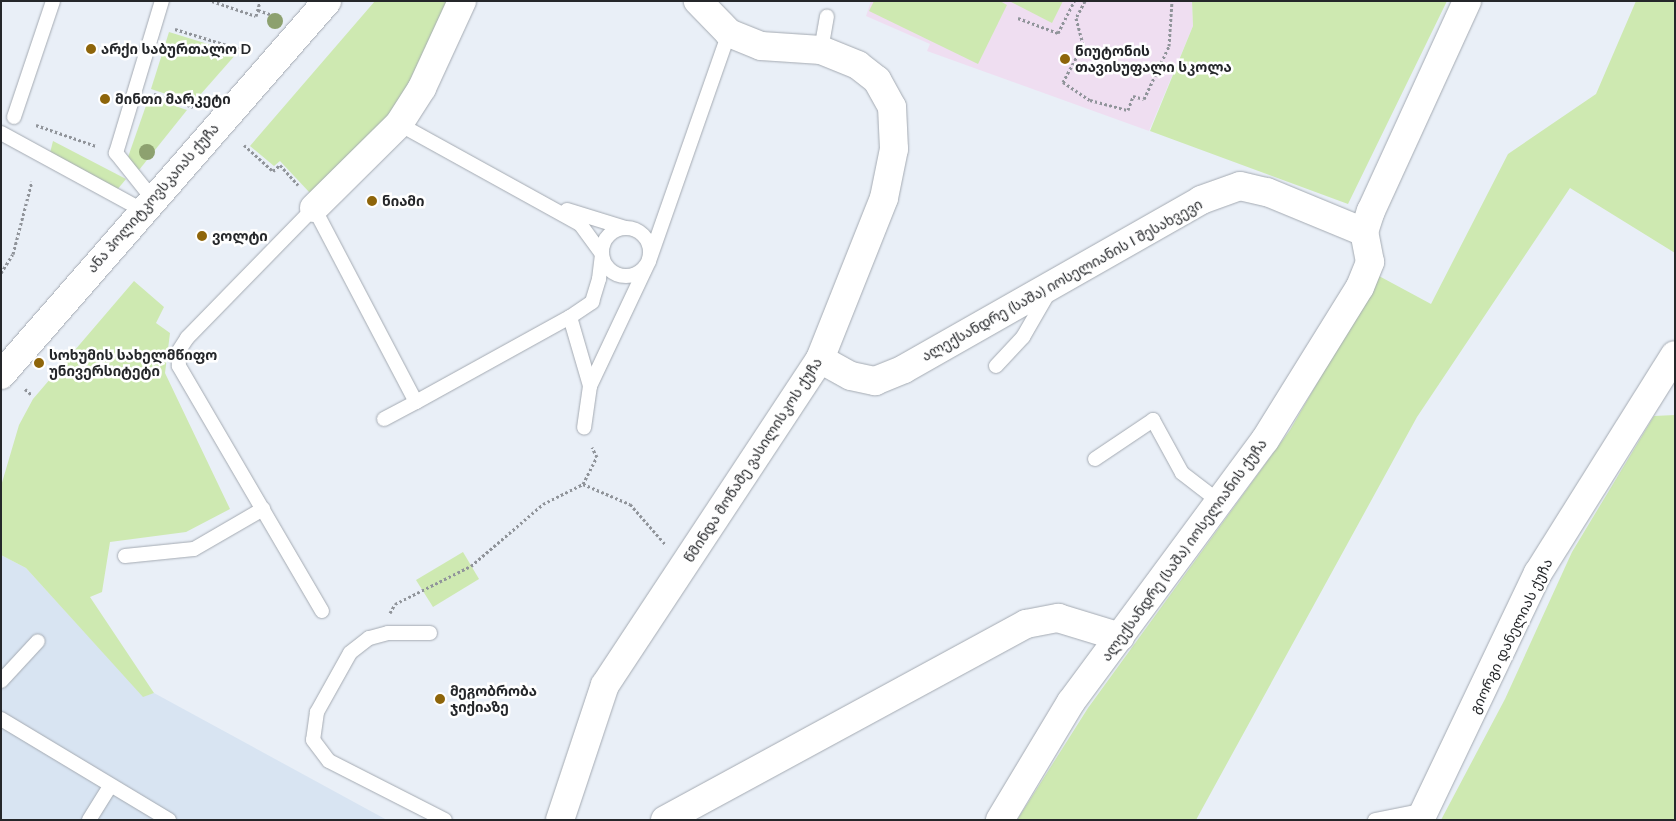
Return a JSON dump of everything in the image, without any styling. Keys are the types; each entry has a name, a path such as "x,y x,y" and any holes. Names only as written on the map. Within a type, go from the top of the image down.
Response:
{"street":[{"name":"ანა პოლიტკოვსკაიას ქუჩა","path":"1,375 147,204 327,1"},
{"path":"315,207 400,124 422,88 462,1"},
{"name":"წმინდა მოწამე ვასილისკოს ქუჩა","path":"560,820 605,685 820,359 884,198 894,149 892,107 877,80 858,65 821,50 761,46 728,33 698,1"},
{"path":"1364,232 1467,1"},
{"name":"ალექსანდრე (საშა) იოსელიანის I შესახვევი","path":"820,359 851,376 875,381 1051,287 1201,200 1240,186 1267,192 1364,232"},
{"name":"ალექსანდრე (საშა) იოსელიანის ქუჩა","path":"1000,820 1071,702 1221,504 1360,287 1370,262 1364,232"},
{"name":"გიორგი დანელიას ქუჩა","path":"1423,815 1538,574 1675,355"},
{"path":"665,820 1026,624 1058,618 1120,637"}],"lane":[{"path":"14,118 53,1"},
{"path":"147,204 116,153 162,1"},
{"path":"821,50 826,17"},
{"path":"584,428 590,386 649,261 728,33"},
{"path":"400,124 550,205 580,224 602,254 609,268 623,276 638,273 649,261 646,238 625,228 550,205"},
{"path":"1,132 147,204"},
{"path":"322,610 179,366 178,352 315,207 416,402"},
{"path":"384,419 570,317 592,302 602,254 611,233 625,228"},
{"path":"996,366 1022,337 1051,287"},
{"path":"570,317 590,386"},
{"path":"1095,459 1153,420 1182,473 1221,504"},
{"path":"124,556 194,549 263,509"},
{"path":"430,633 388,633 369,638 350,653 317,712 313,740 329,761 445,820"},
{"path":"1,681 38,640"},
{"path":"1,720 169,820"},
{"path":"89,820 110,786"},
{"path":"1375,820 1423,815"}],"path":[{"path":"212,1 256,16 260,1"},
{"path":"1018,18 1058,33 1074,1"},
{"path":"1085,1 1076,18 1083,45 1063,82 1090,100 1128,110 1133,96 1144,99 1168,46 1172,1"},
{"path":"258,10 275,16"},
{"path":"156,22 243,50"},
{"path":"135,88 193,107"},
{"path":"51,131 97,146"},
{"path":"244,145 272,171 280,165 315,207"},
{"path":"1,273 13,254 32,181"},
{"path":"388,633 388,615 395,604 472,566 543,504 583,484 597,457 584,428"},
{"path":"583,484 630,504 686,564"}],"shaded area":[{"name":"ნიუტონის თავისუფალი სკოლა","path":"871,1 1192,1 1193,26 1149,131 927,51 930,44 866,16"},
{"path":"1,555 26,568 143,696 154,693 387,820 1,820"}],"green space":[{"path":"375,1 451,1 395,109 310,193 280,161 274,166 250,146"},
{"path":"874,1 1000,1 1007,5 978,64 869,11"},
{"path":"1009,1 1063,1 1052,23"},
{"path":"1192,1 1447,1 1348,204 1150,131 1193,26"},
{"path":"1636,1 1675,1 1675,253 1570,188 1417,417 1196,820 1017,820 1088,708 1290,430 1379,276 1431,304 1508,154 1596,94"},
{"path":"169,32 237,53 193,103 151,89"},
{"path":"149,97 187,110 139,170 127,160"},
{"path":"53,141 126,179 117,190 50,153"},
{"path":"134,281 164,307 156,323 170,333 165,373 230,509 186,532 110,542 102,592 90,597 154,693 143,697 26,568 1,555 1,486 19,425 33,399"},
{"path":"1675,415 1675,820 1441,820 1505,699 1572,552 1654,416"},
{"path":"463,552 479,579 433,607 416,580"}],"place":[{"name":"არქი საბურთალო D","path":"91,49"},
{"name":"ნიუტონის თავისუფალი სკოლა","path":"1065,59"},
{"name":"მინთი მარკეტი","path":"105,99"},
{"name":"ნიამი","path":"372,201"},
{"name":"ვოლტი","path":"202,236"},
{"name":"სოხუმის სახელმწიფო უნივერსიტეტი","path":"39,363"},
{"name":"მეგობრობა ჯიქიაზე","path":"440,699"}]}
